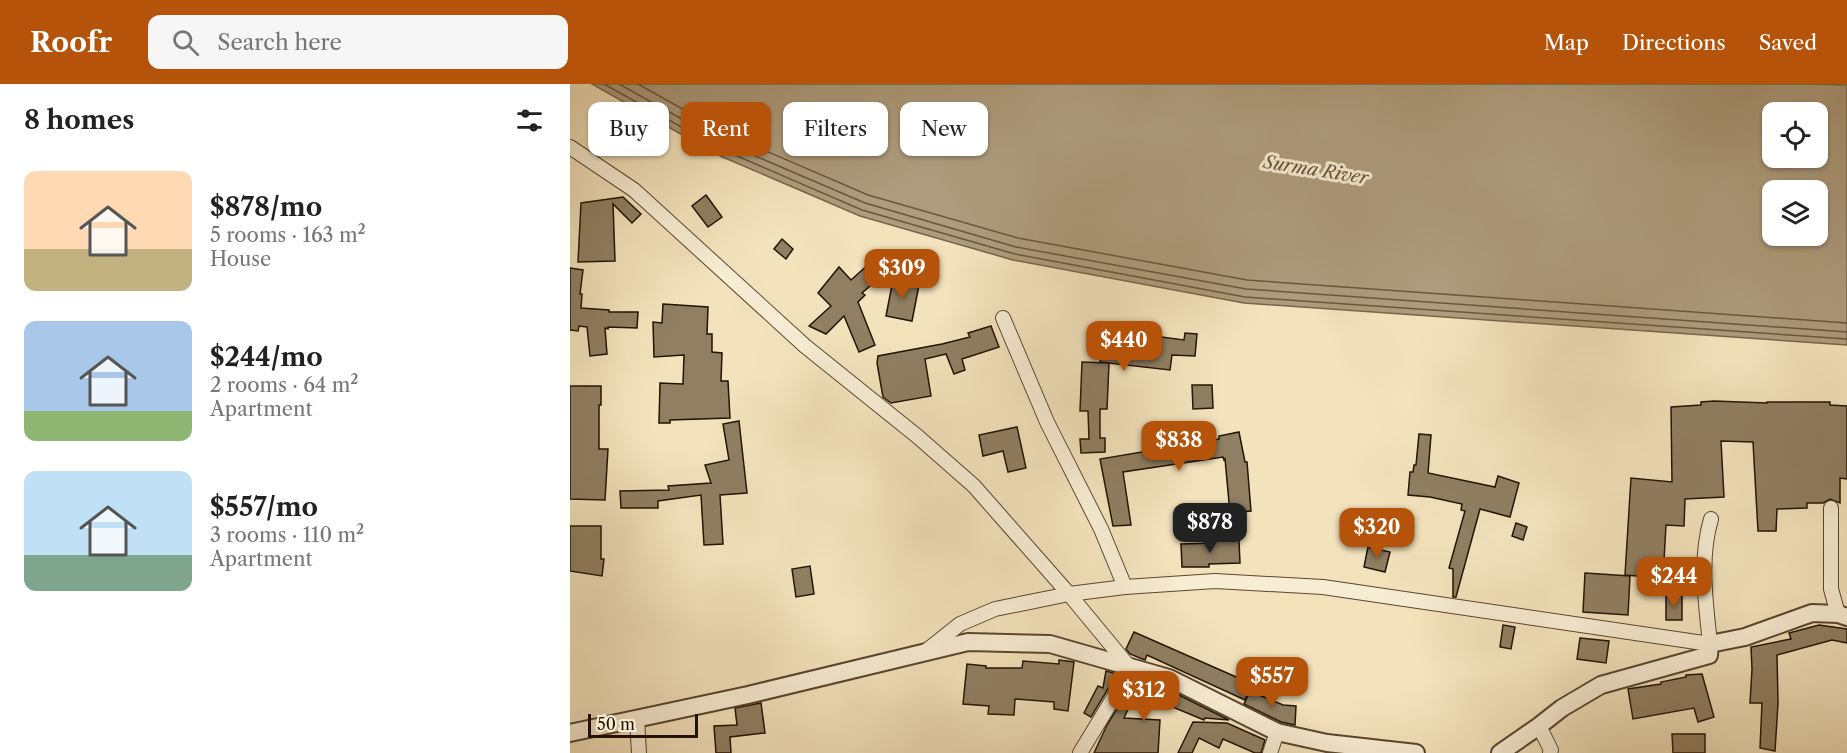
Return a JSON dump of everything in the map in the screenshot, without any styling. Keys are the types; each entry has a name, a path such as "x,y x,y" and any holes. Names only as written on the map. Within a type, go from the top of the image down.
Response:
{"street":[{"path":"570,147 634,190 805,346 917,436 974,486 1131,669"},
{"path":"1003,318 1047,422 1101,529 1125,587"},
{"path":"926,651 960,624 995,609 1069,594 1125,587 1215,581 1323,588 1710,644 1745,637 1812,613 1842,615 1831,590 1831,508"},
{"path":"1500,753 1562,708 1601,685 1709,655 1704,578 1707,532 1711,519"},
{"path":"570,733 748,695 968,642 1050,644 1169,678 1277,732 1327,743 1416,753"},
{"path":"1080,753 1131,669"},
{"path":"637,719 639,753"},
{"path":"1539,726 1551,750 1550,753"},
{"path":"1270,753 1277,732"}],"water":[{"name":"Surma River","path":"592,84 1847,85 1847,345 1244,303 1013,260 860,216 720,156 771,156 771,102 681,102 681,134 669,127 669,102 624,102"}],"building":[{"path":"706,195 722,217 708,227 692,206"},
{"path":"623,197 641,214 632,223 613,204 615,261 578,262 581,203"},
{"path":"782,239 793,249 786,259 774,249"},
{"path":"870,263 882,276 862,293 865,295 858,302 875,345 859,352 844,316 826,334 809,326 831,306 818,293 839,267 851,280"},
{"path":"570,268 583,270 581,308 609,310 609,312 638,312 637,328 605,328 607,354 590,356 587,327 579,326 578,331 570,330"},
{"path":"893,280 919,285 912,321 886,316"},
{"path":"663,304 708,307 707,334 712,334 712,352 722,353 721,381 728,381 730,418 670,420 670,423 659,423 660,383 683,384 684,355 654,357 653,322 662,323"},
{"path":"991,326 999,347 962,359 965,370 954,374 946,354 925,359 931,396 891,403 883,397 877,363 878,356 970,337 968,333"},
{"path":"1106,332 1184,340 1185,333 1197,334 1195,356 1172,355 1170,370 1100,362"},
{"path":"1082,362 1109,363 1107,409 1100,409 1100,438 1105,438 1105,452 1081,453 1080,439 1089,439 1088,411 1080,411"},
{"path":"1192,385 1212,385 1213,408 1193,409"},
{"path":"570,386 601,386 599,449 608,449 605,500 570,499"},
{"path":"1701,402 1830,402 1830,405 1847,406 1847,479 1840,478 1840,503 1830,499 1823,503 1807,503 1807,508 1777,509 1776,531 1758,531 1753,442 1721,441 1724,497 1685,499 1684,526 1666,525 1663,578 1625,575 1631,478 1672,482 1671,407 1701,405"},
{"path":"739,421 747,493 720,495 723,544 704,545 701,495 658,501 658,508 621,508 620,491 669,490 668,486 711,483 705,465 729,460 723,424"},
{"path":"1017,427 1026,468 1008,472 1003,451 983,456 979,435"},
{"path":"1239,432 1245,462 1247,462 1251,511 1230,513 1223,457 1123,472 1131,525 1113,526 1100,459 1219,439 1219,436"},
{"path":"1419,434 1431,435 1428,473 1495,487 1498,476 1519,483 1510,517 1480,509 1456,597 1453,597 1453,569 1449,568 1465,511 1461,510 1462,504 1408,495 1410,472 1413,472 1414,465 1416,465"},
{"path":"1516,523 1527,527 1523,540 1512,536"},
{"path":"570,526 601,526 601,559 604,559 602,576 570,571"},
{"path":"1239,540 1240,563 1209,564 1209,567 1182,567 1181,544"},
{"path":"1368,547 1390,552 1385,572 1364,567"},
{"path":"810,566 814,594 796,597 792,569"},
{"path":"1585,573 1630,576 1628,615 1583,612"},
{"path":"1666,595 1682,595 1682,620 1666,620"},
{"path":"1503,625 1515,627 1511,649 1500,647"},
{"path":"1819,625 1847,629 1847,643 1832,640 1777,655 1778,703 1775,751 1760,748 1762,703 1750,703 1751,647 1791,639 1789,633"},
{"path":"1134,632 1252,684 1245,700 1147,655 1145,660 1130,654 1126,649"},
{"path":"1580,638 1609,641 1606,663 1577,659"},
{"path":"1059,660 1074,662 1068,711 1054,709 1054,702 1015,699 1014,715 988,714 989,706 963,704 967,664 986,666 986,668 1022,668 1023,661 1059,664"},
{"path":"1106,671 1117,674 1091,717 1084,713 1098,686 1103,688"},
{"path":"1702,674 1714,717 1698,722 1694,708 1633,719 1628,689 1661,684 1661,682 1686,677 1686,675"},
{"path":"1135,679 1165,688 1229,720 1205,718 1204,720 1158,701 1137,689 1124,718 1160,720 1158,753 1094,753 1107,725"},
{"path":"1250,691 1283,705 1296,706 1295,725 1281,722 1244,704"},
{"path":"761,703 765,733 730,737 731,753 716,753 714,726 737,725 735,708"},
{"path":"1193,722 1227,723 1265,740 1261,753 1255,753 1223,739 1219,748 1199,738 1192,753 1178,753"},
{"path":"1672,734 1705,734 1705,753 1673,753"}]}
